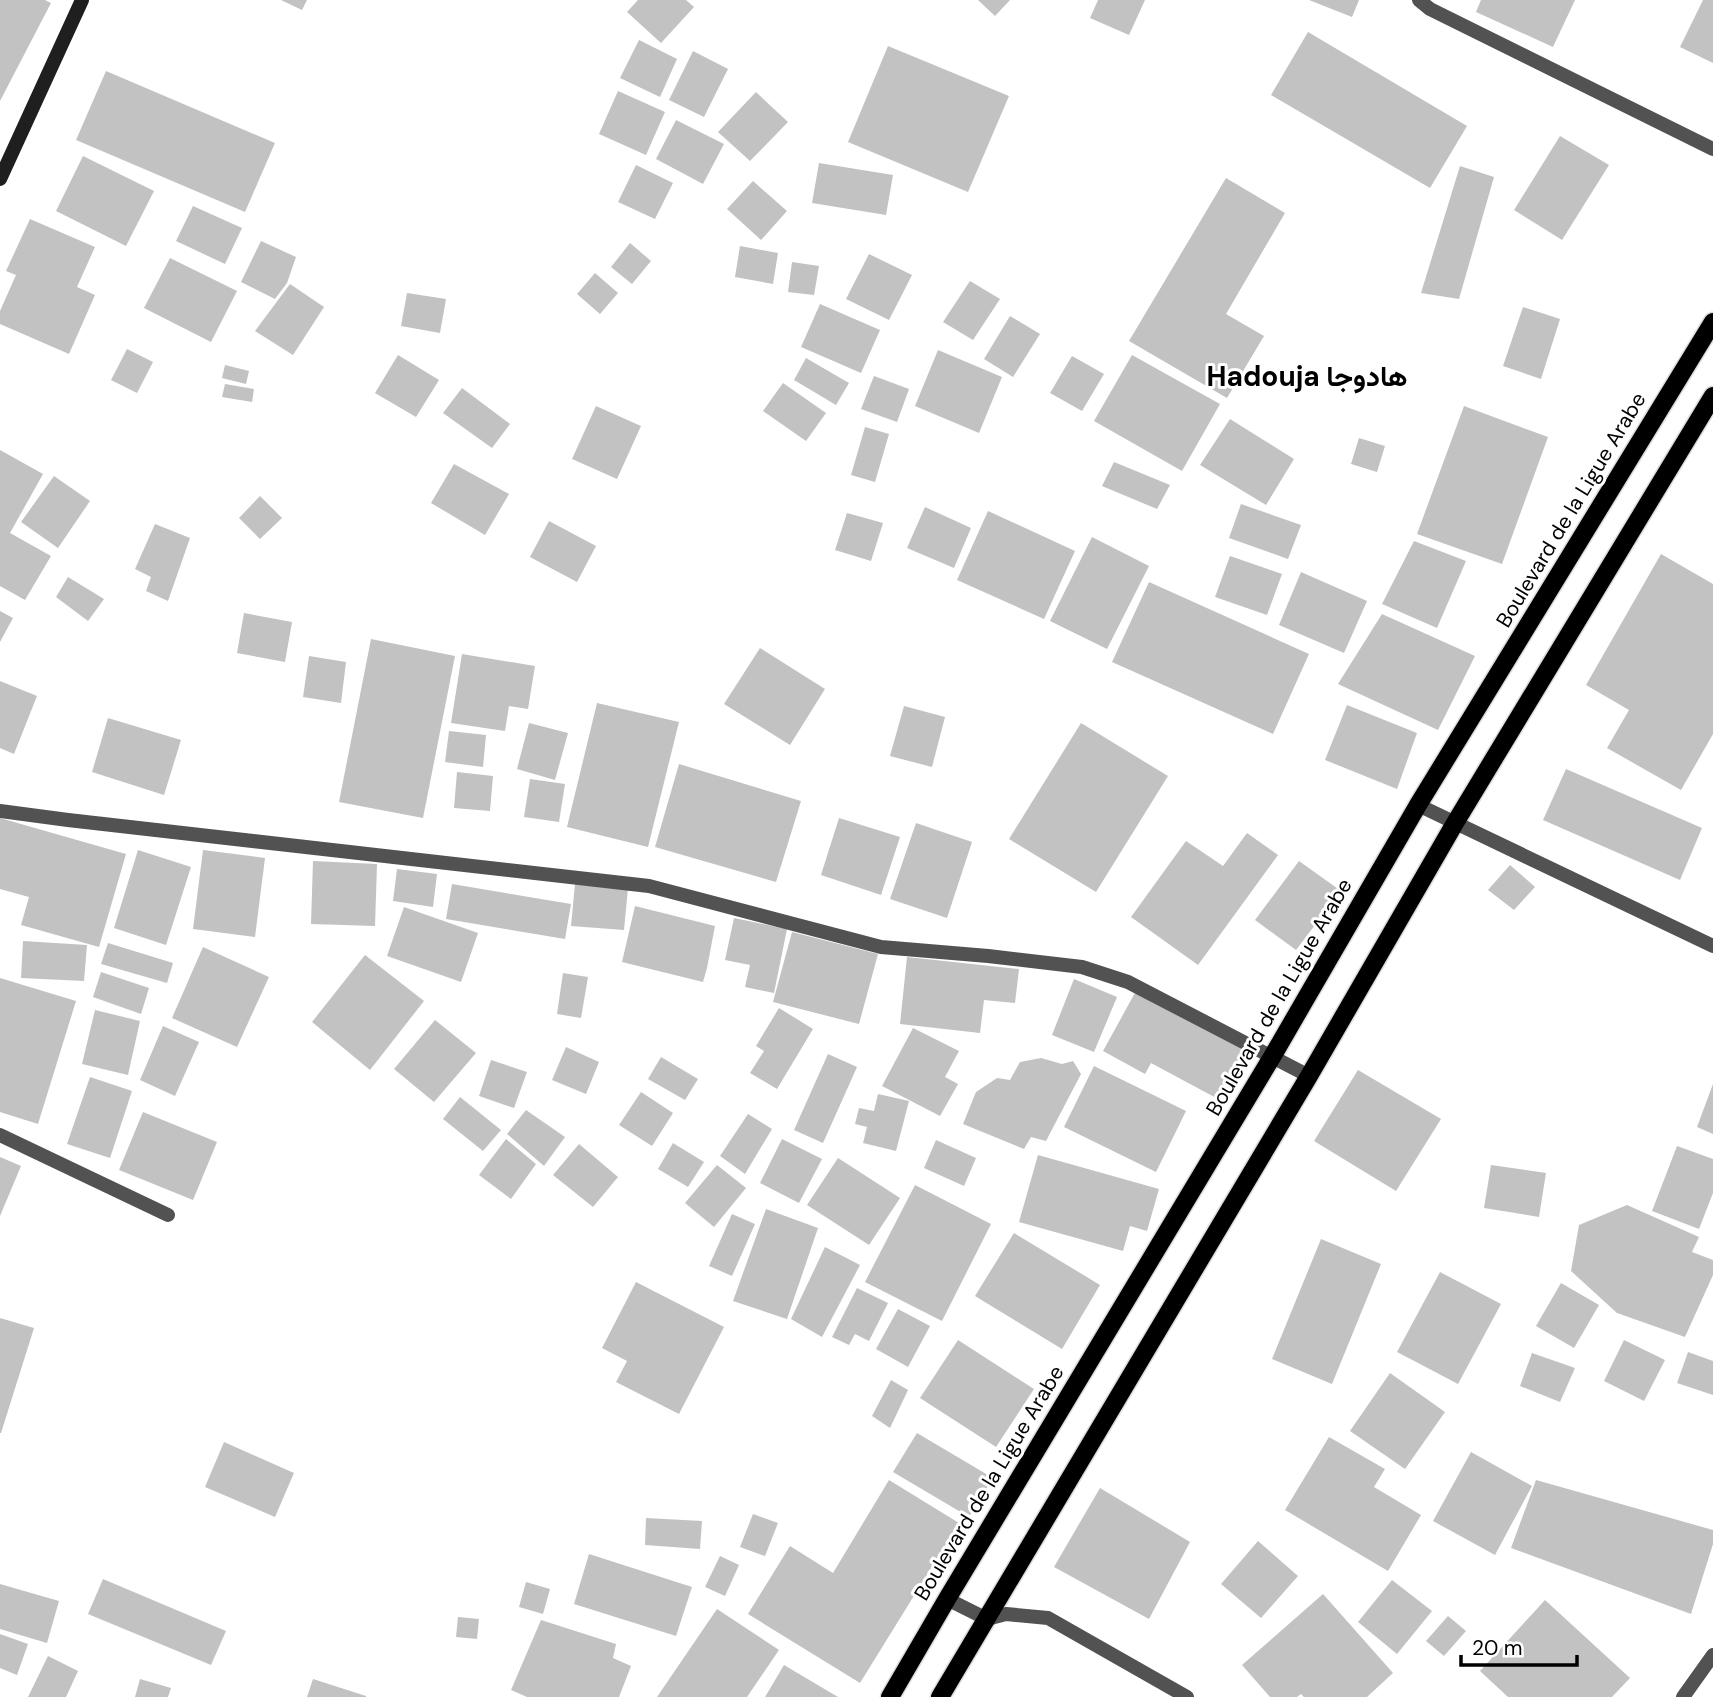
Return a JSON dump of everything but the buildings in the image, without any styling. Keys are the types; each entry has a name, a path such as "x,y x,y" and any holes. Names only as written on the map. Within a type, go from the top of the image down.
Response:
{"main road":[{"name":"Boulevard de la Ligue Arabe","path":"890,1697 1272,1057 1418,805 1713,322"},
{"path":"940,1697 1309,1076 1455,823 1713,396"}],"street":[{"path":"0,179 82,0"},
{"path":"1419,0 1430,9 1713,149"},
{"path":"1418,805 1713,946"},
{"path":"0,811 649,886 881,947 1082,967 1128,982 1309,1076"},
{"path":"0,1135 169,1215"},
{"path":"947,1599 986,1619 1006,1614 1048,1618 1187,1697"},
{"path":"1683,1697 1713,1655"}],"district":[{"name":"Hadouja هادوجا","path":"1307,376"}]}
